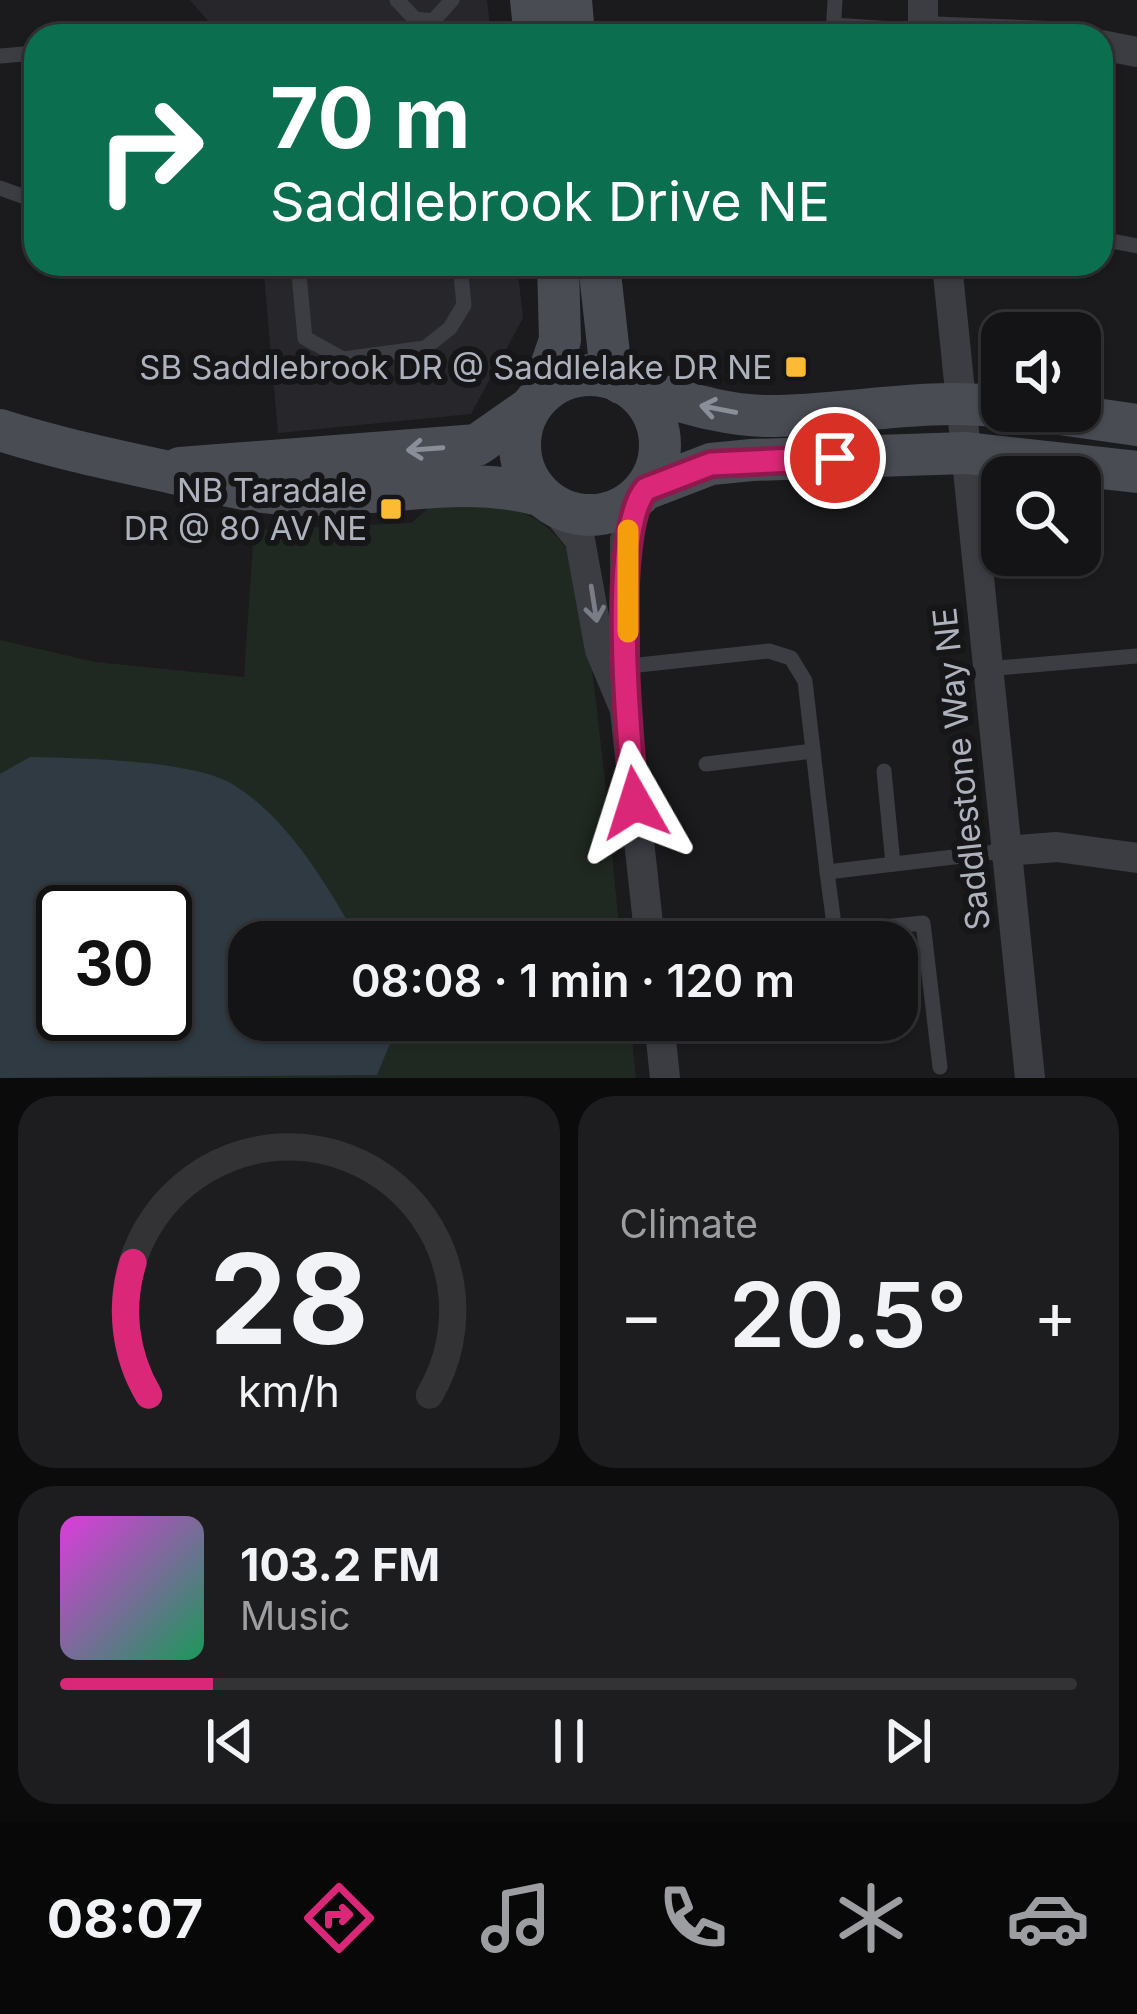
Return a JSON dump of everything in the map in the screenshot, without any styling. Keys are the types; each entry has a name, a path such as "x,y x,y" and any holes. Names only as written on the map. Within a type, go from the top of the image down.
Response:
{"street":[{"path":"558,276 560,340 520,430 521,464 580,540 600,650 625,711"},
{"path":"600,276 609,354 626,385 643,399 659,435 658,466 642,493 625,540 629,666 625,711 648,921"},
{"name":"Saddlestone Way NE","path":"950,276 981,396"},
{"path":"161,470 477,445 578,375 723,412 766,416 981,404"},
{"name":"Saddlestone Way NE","path":"981,410 966,453 1030,1078"},
{"path":"1101,420 1137,425"},
{"path":"0,430 81,456 161,470 234,492 308,495 482,484 545,500 585,517 610,514 642,493 711,464 966,453 1137,472"},
{"path":"1004,850 1057,847 1137,858"},
{"path":"661,1041 665,1078"}],"lane":[{"path":"397,0 426,24"},
{"path":"413,0 415,19"},
{"path":"299,276 305,338 343,359 425,348 450,328 464,305 461,276"},
{"path":"629,666 769,651 791,658 805,681 835,932 923,923 940,1067"},
{"path":"986,669 1137,656"},
{"path":"706,764 813,751"},
{"path":"884,771 893,864"},
{"path":"827,872 1004,850"}],"shaded area":[{"path":"190,0 487,0 490,24 211,24"},
{"path":"264,276 518,276 523,318 471,414 278,433"},
{"path":"434,503 507,508 553,533 566,548 584,615 619,921 228,921 228,1041 632,1041 636,1078 0,1078 0,640 95,662 244,677 254,530 411,523"},
{"path":"30,757 191,770 232,784 253,798 289,834 348,921 228,921 228,1041 391,1041 377,1075 0,1078 0,774"}],"slow traffic":[{"path":"628,530 628,632"}],"place":[{"name":"SB Saddlebrook DR @ Saddlelake DR NE","path":"796,367"},
{"name":"NB Taradale DR @ 80 AV NE","path":"391,509"}],"route":[{"path":"635,803 625,711 629,666 625,540 639,497 646,489 711,464 835,458"}]}
